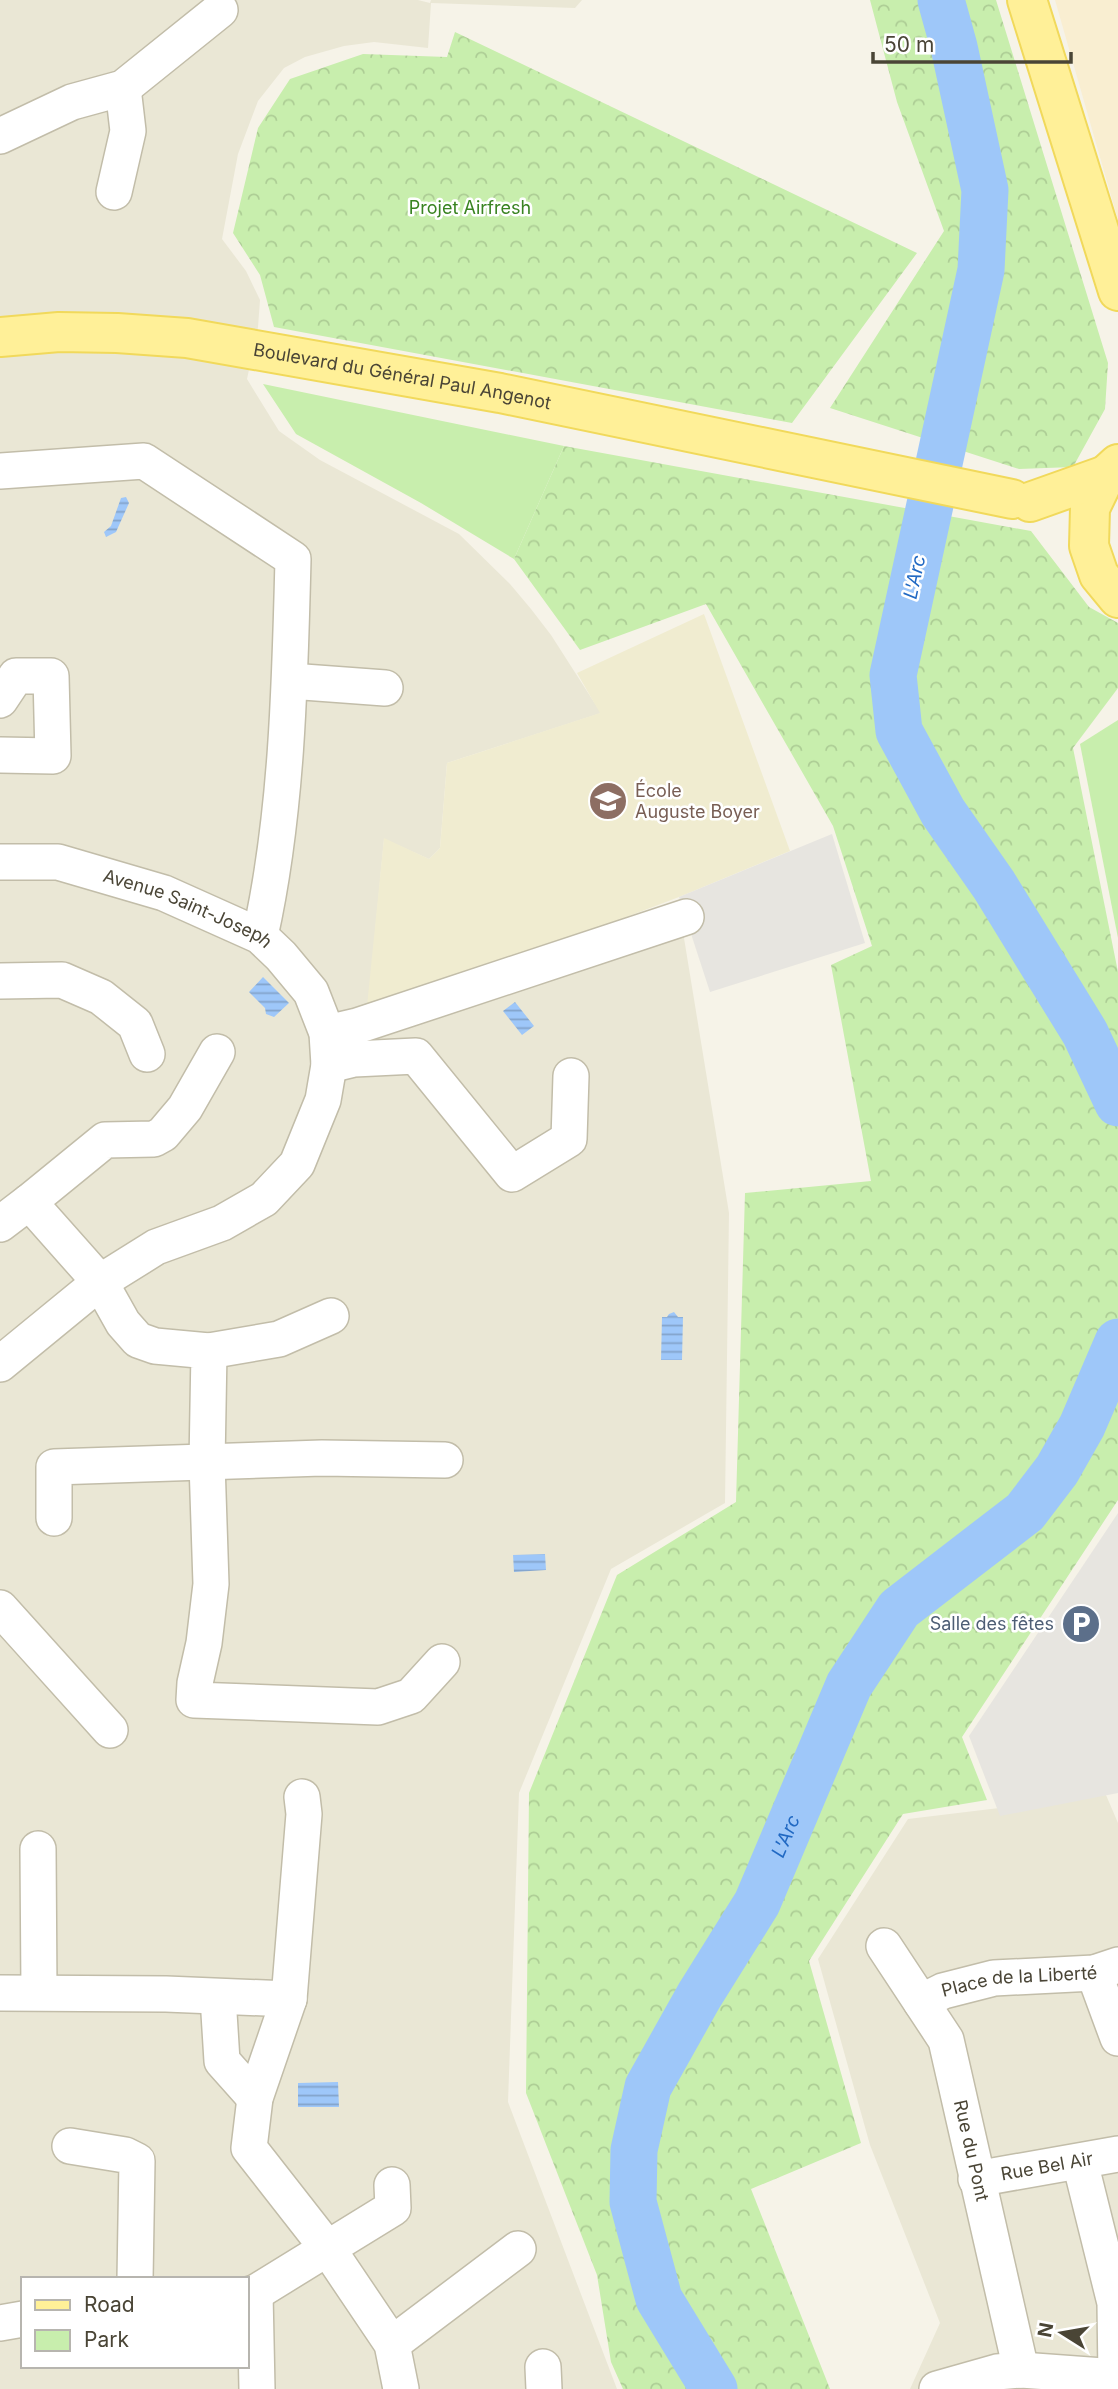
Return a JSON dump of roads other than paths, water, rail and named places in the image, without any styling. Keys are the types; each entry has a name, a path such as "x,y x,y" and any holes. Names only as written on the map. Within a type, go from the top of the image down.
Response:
{"main road":[{"path":"1027,0 1118,291"},
{"name":"Boulevard du Général Paul Angenot","path":"0,337 71,332 187,338 500,393 1021,501"},
{"path":"1021,501 1112,469"},
{"path":"1112,469 1090,509 1089,546 1099,575 1118,598"},
{"path":"1021,501 1058,517 1089,546"}],"street":[{"path":"0,136 72,102 123,88 220,10"},
{"path":"114,192 128,131 123,88"},
{"path":"0,471 144,461 293,559 290,681 272,881 260,936"},
{"path":"0,700 16,676 51,676 53,755 0,755"},
{"path":"290,681 385,688"},
{"name":"Avenue Saint-Joseph","path":"0,862 58,862 164,893 260,936 311,992 328,1049"},
{"path":"0,1364 100,1282 156,1247 222,1223 264,1199 297,1164 323,1100 328,1049 357,1026 686,917"},
{"path":"0,981 62,980 101,998 135,1024 147,1054"},
{"path":"328,1049 354,1059 416,1056 512,1174 569,1139 571,1076"},
{"path":"0,1224 105,1140 153,1139 163,1134 185,1108 217,1052"},
{"path":"29,1202 100,1282 123,1323 138,1340 155,1346 209,1351 279,1339 331,1316"},
{"path":"209,1351 207,1463 211,1584 194,1700 378,1707 411,1696 442,1662"},
{"path":"54,1518 54,1467 322,1458 444,1460"},
{"path":"0,1608 110,1730"},
{"path":"302,1797 304,1814 289,1999 255,2098 249,2148 328,2249 392,2344 401,2389"},
{"path":"38,1849 39,1992"},
{"name":"Rue du Pont","path":"884,1946 946,2040 1021,2370"},
{"path":"1106,1969 1118,2038"},
{"name":"Place de la Liberté","path":"921,2003 943,1991 994,1978 1106,1969"},
{"path":"0,1993 289,1999"},
{"path":"218,1997 222,2061 255,2098"},
{"path":"70,2146 125,2155 137,2161 135,2277"},
{"name":"Rue Bel Air","path":"976,2179 1118,2154"},
{"path":"940,2388 997,2372 1021,2370 1117,2377 1115,2303 1080,2162"},
{"path":"257,2389 251,2294 393,2208 392,2185"},
{"path":"392,2344 518,2249"},
{"path":"0,2323 21,2319"}],"water":[{"path":"126,497 129,503 116,532 106,537 104,532 111,526 121,498"},
{"path":"263,977 289,1003 274,1017 266,1014 265,1008 249,992"},
{"path":"515,1002 534,1026 522,1035 503,1011"},
{"path":"674,1312 678,1317 683,1317 682,1360 661,1360 662,1317"},
{"path":"545,1554 546,1570 514,1572 513,1555"},
{"path":"338,2082 339,2107 298,2107 298,2083"}],"waterway":[{"name":"L'Arc","path":"941,0 985,190 981,270 893,675 899,731 943,812 994,885 1085,1033 1118,1103"},
{"name":"L'Arc","path":"714,2389 659,2299 633,2202 634,2150 648,2087 699,1996 757,1903 849,1685 899,1609 1025,1512 1057,1470 1082,1426 1118,1342"}],"place":[{"name":"École Auguste Boyer","path":"608,801"},
{"name":"Salle des fêtes","path":"1081,1624"}],"park label":[{"name":"Projet Airfresh","path":"470,208"}]}
